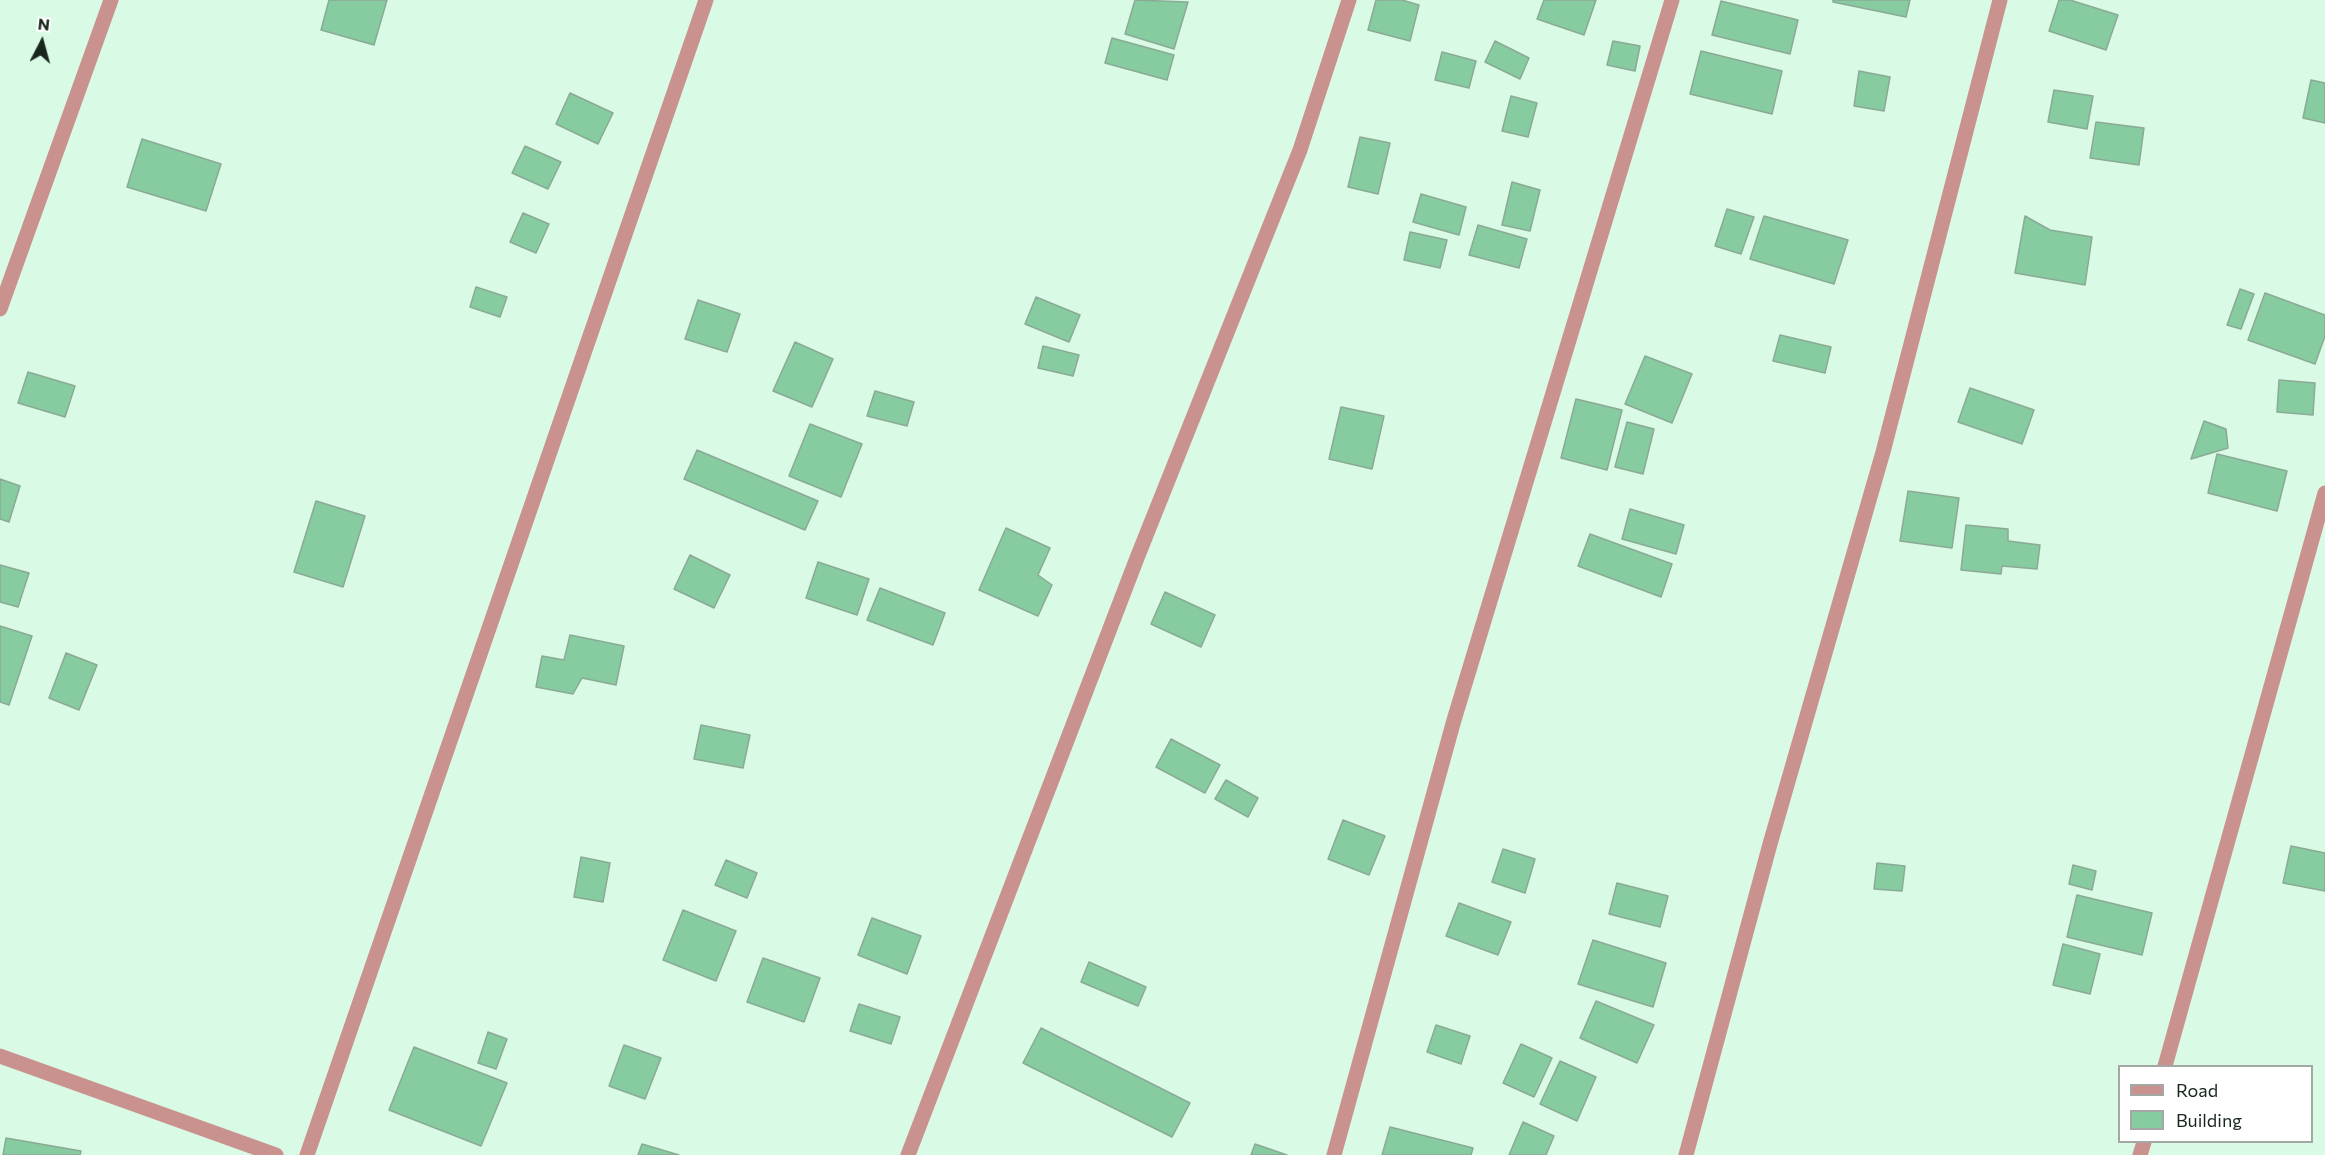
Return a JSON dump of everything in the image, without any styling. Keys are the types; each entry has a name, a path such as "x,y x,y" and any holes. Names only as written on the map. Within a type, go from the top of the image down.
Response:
{"street":[{"path":"0,309 111,0"},
{"path":"307,1155 706,0"},
{"path":"908,1155 1137,558 1299,150 1349,0"},
{"path":"1334,1155 1454,720 1672,0"},
{"path":"1686,1155 1773,833 1883,452 2000,0"},
{"path":"2165,1065 2325,493"},
{"path":"0,1056 276,1155"}],"building":[{"path":"329,0 387,0 374,45 321,30"},
{"path":"1135,0 1188,2 1174,49 1125,34"},
{"path":"1376,0 1402,0 1419,5 1410,41 1368,30"},
{"path":"1544,0 1596,0 1584,35 1537,19"},
{"path":"1833,0 1910,0 1906,17 1833,2"},
{"path":"2059,0 2070,0 2118,15 2106,50 2049,31"},
{"path":"1721,1 1798,20 1790,54 1712,35"},
{"path":"1112,38 1174,55 1167,80 1105,63"},
{"path":"1495,41 1529,58 1520,79 1485,62"},
{"path":"1613,41 1640,46 1635,71 1607,65"},
{"path":"1701,51 1782,71 1772,114 1690,94"},
{"path":"1442,52 1476,61 1469,88 1435,80"},
{"path":"1859,71 1890,77 1884,111 1854,106"},
{"path":"2311,80 2325,83 2325,123 2303,118"},
{"path":"2054,90 2093,96 2087,129 2048,122"},
{"path":"570,93 613,113 598,144 556,124"},
{"path":"1511,96 1537,103 1528,137 1502,131"},
{"path":"2096,122 2144,128 2139,165 2090,158"},
{"path":"1360,137 1390,143 1378,194 1348,187"},
{"path":"142,139 221,164 206,211 127,187"},
{"path":"525,146 561,162 548,189 512,173"},
{"path":"1512,182 1540,190 1530,231 1502,225"},
{"path":"1421,194 1466,207 1459,235 1413,222"},
{"path":"1727,209 1754,217 1741,254 1715,246"},
{"path":"523,213 549,224 536,253 510,242"},
{"path":"1764,216 1848,240 1834,284 1750,259"},
{"path":"2025,216 2050,230 2092,237 2085,285 2015,273"},
{"path":"1478,225 1527,239 1519,268 1469,255"},
{"path":"1410,232 1447,240 1440,268 1404,260"},
{"path":"476,287 507,297 500,317 470,307"},
{"path":"2240,289 2254,294 2241,329 2227,325"},
{"path":"2265,293 2325,315 2325,336 2315,364 2248,340"},
{"path":"1036,297 1080,315 1069,342 1025,324"},
{"path":"698,300 740,314 727,352 685,339"},
{"path":"1780,335 1831,347 1825,373 1773,361"},
{"path":"795,342 833,359 812,407 773,391"},
{"path":"1043,346 1079,355 1073,376 1038,368"},
{"path":"1645,356 1692,374 1672,423 1625,404"},
{"path":"28,372 75,386 65,417 18,403"},
{"path":"2279,380 2315,383 2313,415 2277,412"},
{"path":"1970,388 2034,410 2022,444 1958,422"},
{"path":"875,391 914,402 907,426 867,416"},
{"path":"1576,399 1622,410 1607,470 1561,458"},
{"path":"1341,407 1384,416 1372,469 1329,459"},
{"path":"2204,421 2226,429 2228,448 2191,459"},
{"path":"1627,422 1654,429 1643,474 1615,467"},
{"path":"810,424 862,444 841,497 789,476"},
{"path":"697,450 818,501 805,530 684,479"},
{"path":"2217,454 2287,471 2277,511 2208,493"},
{"path":"0,479 20,486 9,522 0,519"},
{"path":"1908,491 1959,498 1952,548 1900,541"},
{"path":"316,501 365,516 343,587 294,572"},
{"path":"1630,509 1684,525 1676,554 1622,539"},
{"path":"1966,525 2008,529 2008,541 2040,545 2037,569 2002,566 2001,574 1961,570"},
{"path":"1006,528 1050,548 1038,575 1052,585 1038,616 979,590"},
{"path":"1590,534 1672,564 1661,597 1578,566"},
{"path":"690,555 730,575 714,608 674,589"},
{"path":"818,562 869,579 857,615 806,598"},
{"path":"0,565 29,573 18,607 0,602"},
{"path":"880,588 945,613 933,645 867,620"},
{"path":"1165,592 1215,615 1201,647 1151,624"},
{"path":"0,626 32,636 9,705 0,702"},
{"path":"570,635 624,646 616,685 582,678 573,694 536,687 542,656 564,660"},
{"path":"66,653 97,665 79,710 49,698"},
{"path":"701,725 750,735 743,768 694,759"},
{"path":"1171,739 1220,765 1205,793 1156,767"},
{"path":"1226,780 1258,798 1248,817 1215,799"},
{"path":"1343,820 1385,836 1369,875 1328,859"},
{"path":"2291,846 2325,853 2325,891 2283,883"},
{"path":"1503,849 1535,859 1525,893 1492,882"},
{"path":"581,857 610,863 603,902 574,897"},
{"path":"726,860 757,873 747,898 715,885"},
{"path":"1877,863 1905,866 1902,891 1874,889"},
{"path":"2073,865 2096,871 2092,890 2069,884"},
{"path":"1617,883 1668,896 1660,927 1609,914"},
{"path":"2077,895 2152,913 2142,955 2067,937"},
{"path":"1459,903 1511,922 1498,955 1446,936"},
{"path":"683,910 736,931 716,981 663,960"},
{"path":"872,918 921,936 907,974 858,955"},
{"path":"1593,940 1666,963 1653,1007 1578,984"},
{"path":"2063,944 2100,954 2090,994 2053,985"},
{"path":"763,958 820,978 804,1022 747,1002"},
{"path":"1089,962 1146,987 1138,1006 1081,982"},
{"path":"1596,1001 1654,1025 1637,1063 1580,1038"},
{"path":"859,1004 900,1017 891,1044 850,1031"},
{"path":"1436,1025 1470,1036 1461,1064 1427,1052"},
{"path":"1041,1028 1190,1103 1172,1137 1023,1063"},
{"path":"488,1032 507,1039 496,1069 478,1063"},
{"path":"1521,1044 1552,1058 1534,1097 1503,1083"},
{"path":"624,1045 661,1058 645,1099 609,1086"},
{"path":"414,1047 507,1083 481,1146 389,1110"},
{"path":"1560,1061 1596,1077 1577,1121 1540,1104"},
{"path":"1523,1122 1554,1136 1546,1155 1509,1155"},
{"path":"1390,1127 1473,1148 1471,1155 1382,1155"},
{"path":"6,1138 81,1151 80,1155 3,1155"},
{"path":"642,1144 679,1155 638,1155"},
{"path":"1255,1144 1287,1155 1251,1155"}]}
